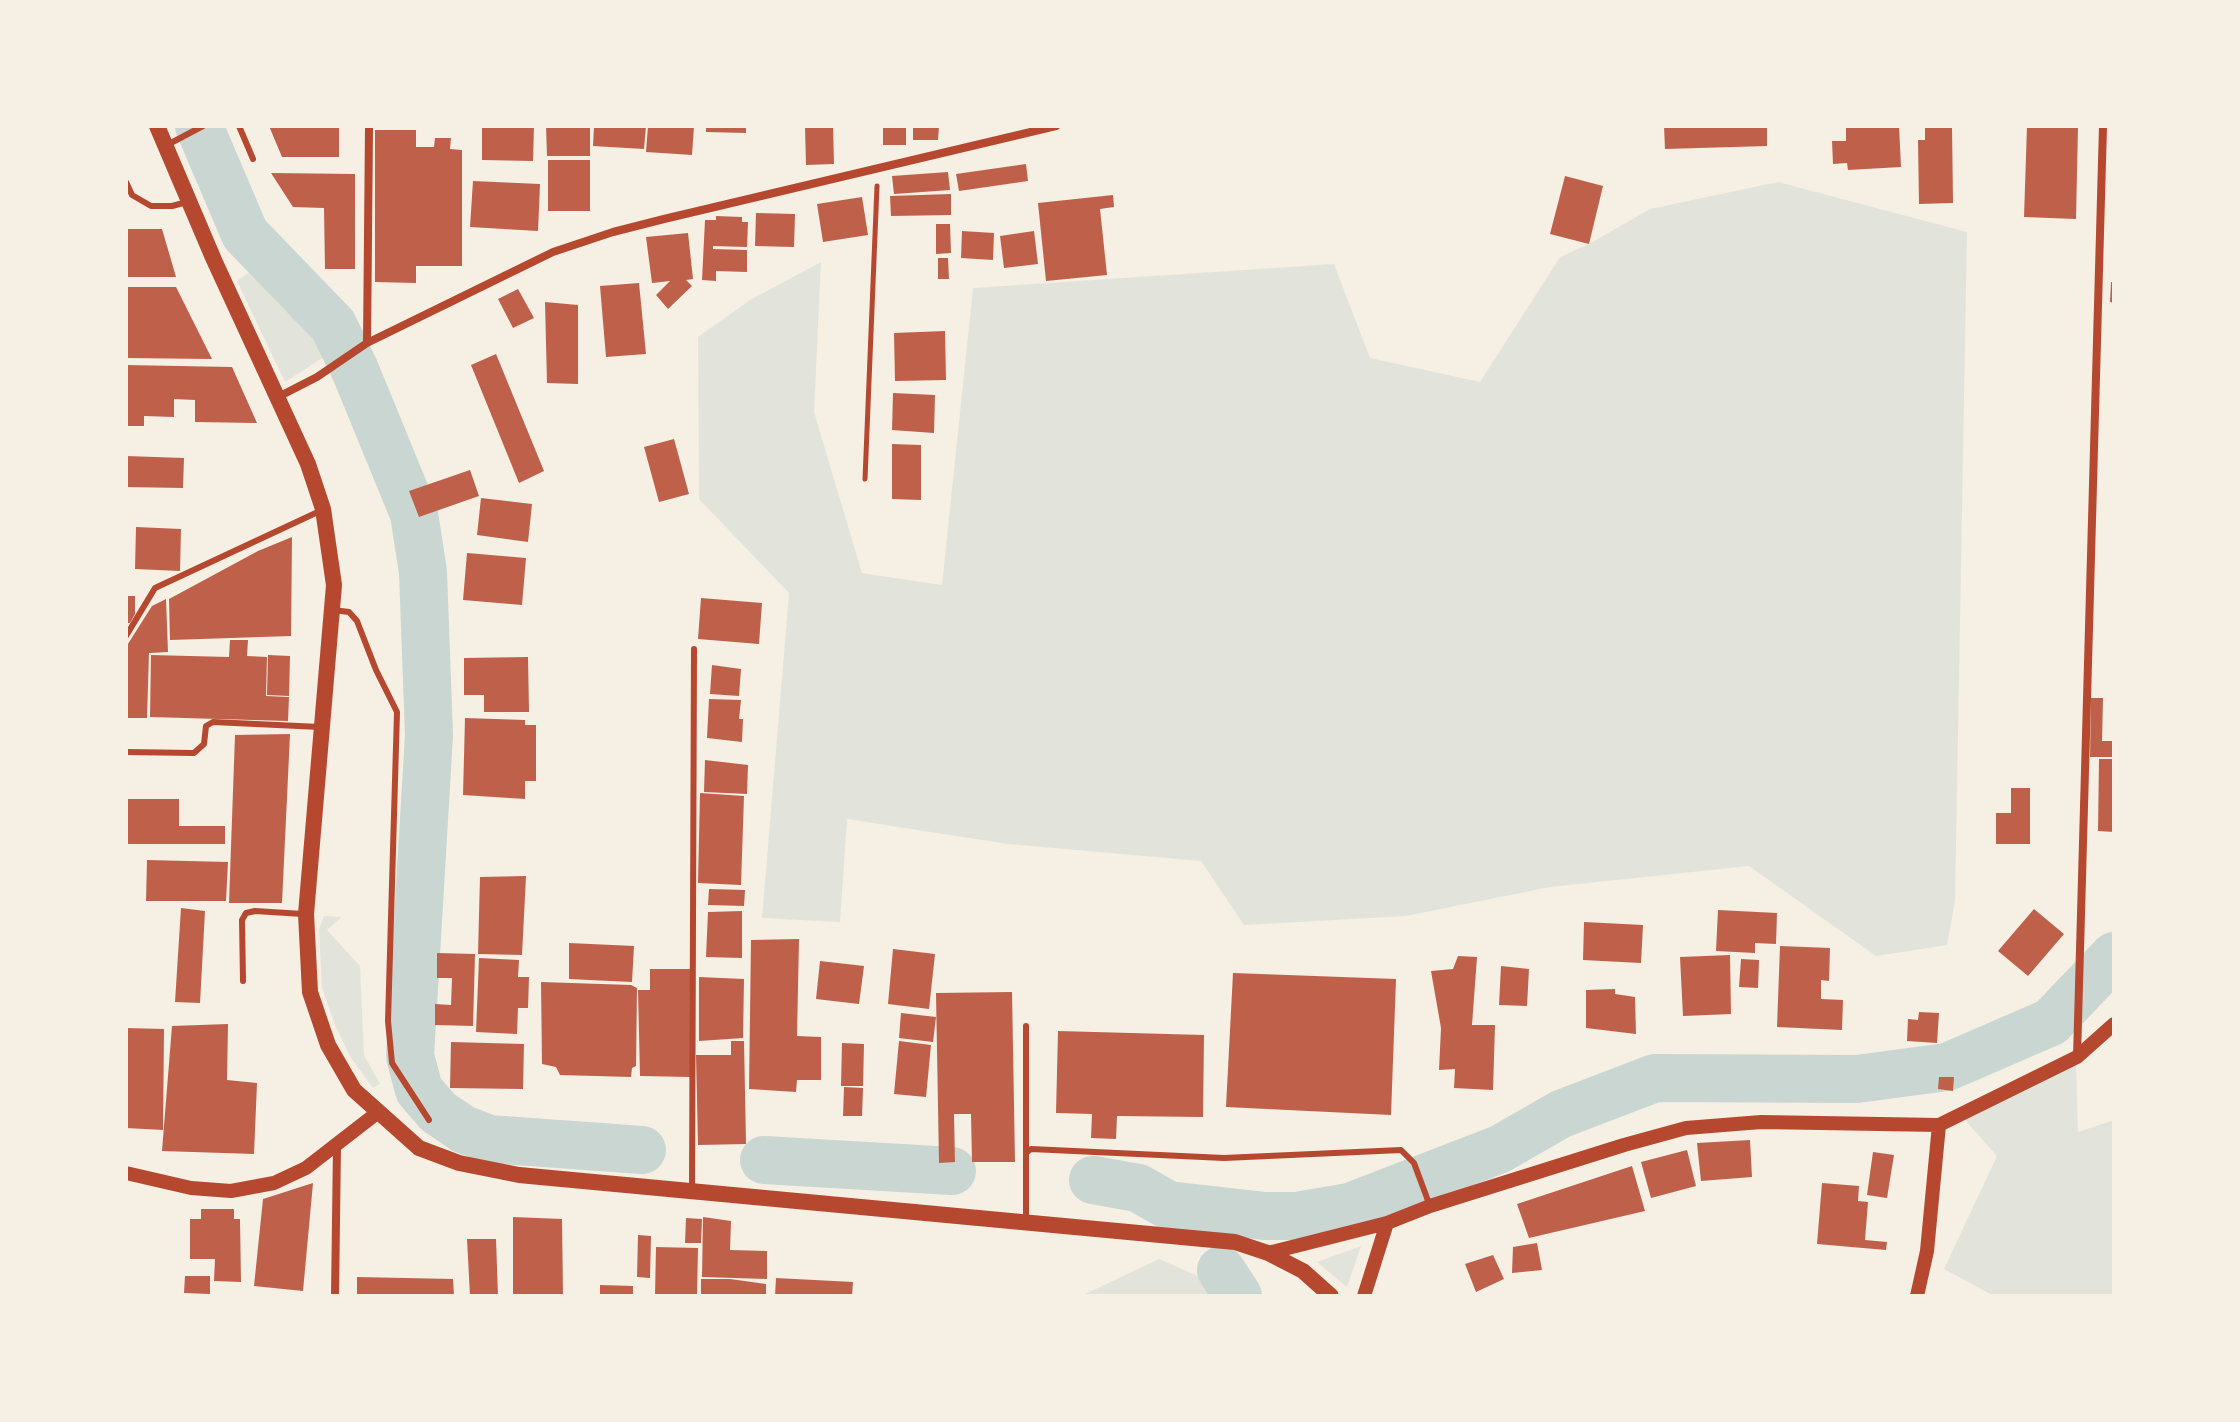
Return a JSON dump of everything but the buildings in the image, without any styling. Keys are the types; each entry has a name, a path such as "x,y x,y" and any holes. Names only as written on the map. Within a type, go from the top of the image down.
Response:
{"main road":[{"path":"157,126 308,464 323,509 334,585 306,914 310,992 328,1045 354,1090 377,1113 419,1148 459,1163 519,1175 1235,1242 1268,1253 1303,1271 1331,1296"}],"street":[{"path":"367,343 369,126"},
{"path":"278,397 317,377 367,343 553,252 598,237 1056,126"},
{"path":"2076,1056 2103,126"},
{"path":"1268,1253 1387,1223 1430,1206 1686,1128 1761,1122 1939,1125 2076,1056 2114,1024"},
{"path":"126,1173 191,1188 231,1191 274,1183 306,1168 377,1113"},
{"path":"1917,1296 1927,1251 1939,1125"},
{"path":"335,1296 337,1144"},
{"path":"1364,1296 1387,1223"}],"lane":[{"path":"166,145 203,126"},
{"path":"239,126 253,159"},
{"path":"126,182 132,195 151,206 189,202"},
{"path":"126,636 155,588 323,509"},
{"path":"333,610 349,612 357,621 397,712 388,1021 392,1063 429,1120"},
{"path":"692,1189 694,649"},
{"path":"126,752 194,753 204,744 206,726 213,722 324,727"},
{"path":"243,981 242,920 246,913 306,914"},
{"path":"1026,1026 1026,1221"},
{"path":"1026,1153 1031,1149 1224,1158 1401,1150 1407,1153 1417,1170 1430,1206"}],"path":[{"path":"865,479 878,169"}],"shaded area":[{"path":"1778,182 1967,232 1955,901 1947,945 1876,956 1749,866 1550,887 1406,916 1244,925 1201,861 1008,844 847,819 840,922 762,918 789,593 699,499 698,337 750,300 821,262 814,412 862,573 942,585 973,288 1334,264 1370,358 1480,382 1560,257 1650,209"},
{"path":"252,270 313,329 327,355 285,382 237,281"},
{"path":"324,916 342,917 327,930 360,966 364,1055 380,1084 373,1088 351,1058 322,988 319,929"},
{"path":"2076,1062 2078,1132 2114,1120 2114,1296 1994,1296 1944,1269 1997,1156 1965,1120"},
{"path":"1361,1246 1347,1287 1317,1262"},
{"path":"1159,1259 1244,1296 1081,1296"}],"waterway":[{"path":"199,126 245,234 333,325 355,370 414,514 423,572 429,735 410,1056 419,1090 438,1112 463,1129 489,1139 642,1150"},
{"path":"1093,1180 1138,1188 1168,1205 1265,1216 1297,1216 1350,1207 1500,1149 1561,1114 1655,1078 1857,1079 1947,1067 2051,1022 2114,956"},
{"path":"764,1160 952,1171"},
{"path":"1221,1270 1238,1296"}]}
